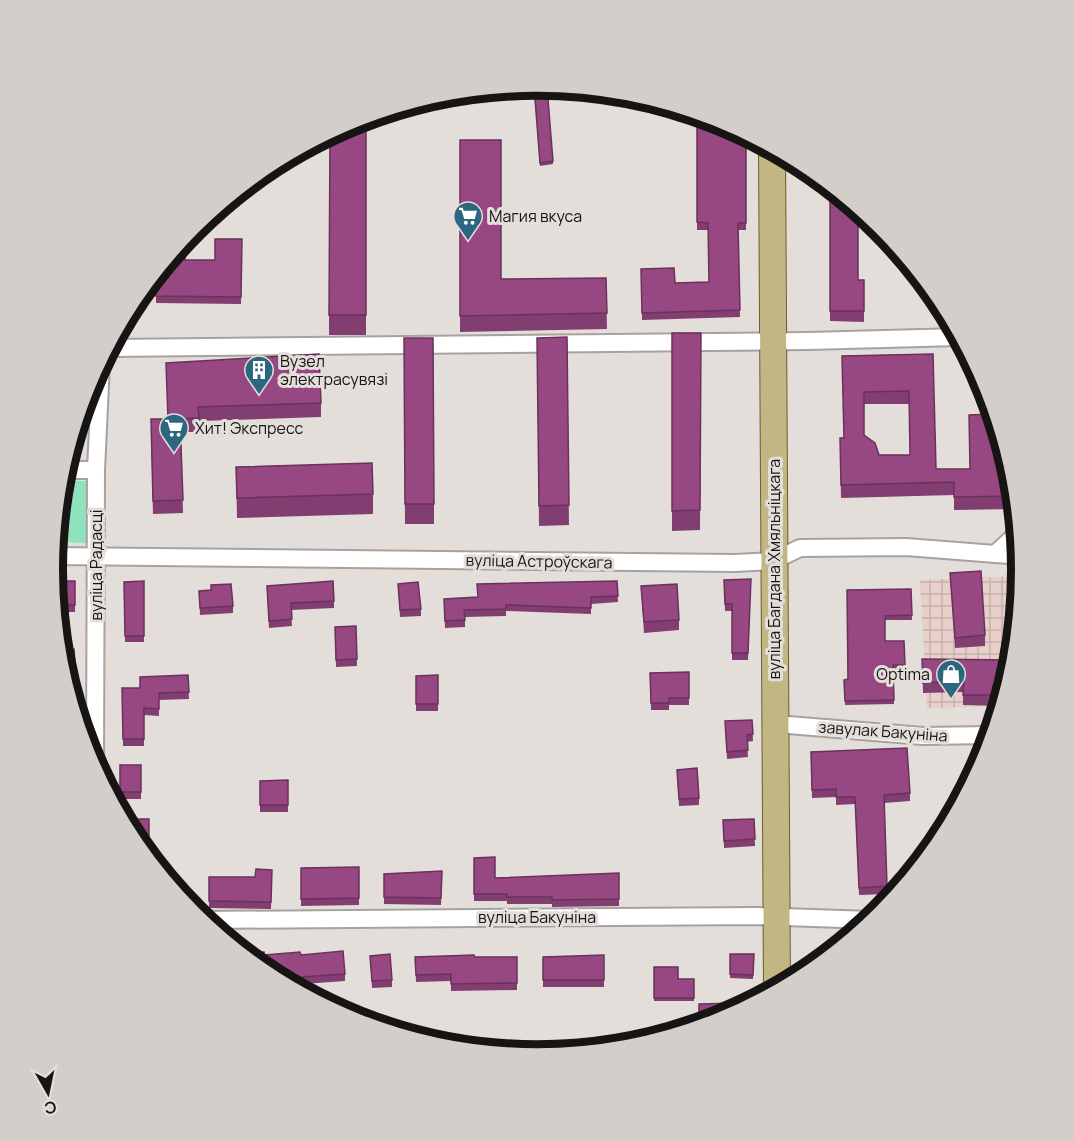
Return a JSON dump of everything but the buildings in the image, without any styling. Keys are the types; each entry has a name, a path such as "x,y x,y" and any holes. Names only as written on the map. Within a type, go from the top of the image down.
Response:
{"main road":[{"name":"вуліца Багдана Хмяльніцкага","path":"772,159 777,979"}],"street":[{"path":"119,348 774,342 949,336"},
{"name":"вуліца Радасці","path":"95,742 96,470 100,387"},
{"path":"74,470 96,470"},
{"path":"995,554 1010,540"},
{"name":"вуліца Астроўскага","path":"63,556 735,563 773,561 800,548 906,547 1011,555"},
{"name":"завулак Бакуніна","path":"776,724 923,736 981,735"},
{"name":"вуліца Бакуніна","path":"217,920 778,917 858,920"}],"shaded area":[{"path":"1011,576 1007,632 991,706 927,708 920,580"}],"green space":[{"path":"72,481 86,481 88,543 64,542"}],"place":[{"name":"Магия вкуса","path":"468,242"},
{"name":"Вузел электрасувязі","path":"259,396"},
{"name":"Хит! Экспресс","path":"174,454"},
{"name":"Optima","path":"951,700"}]}
